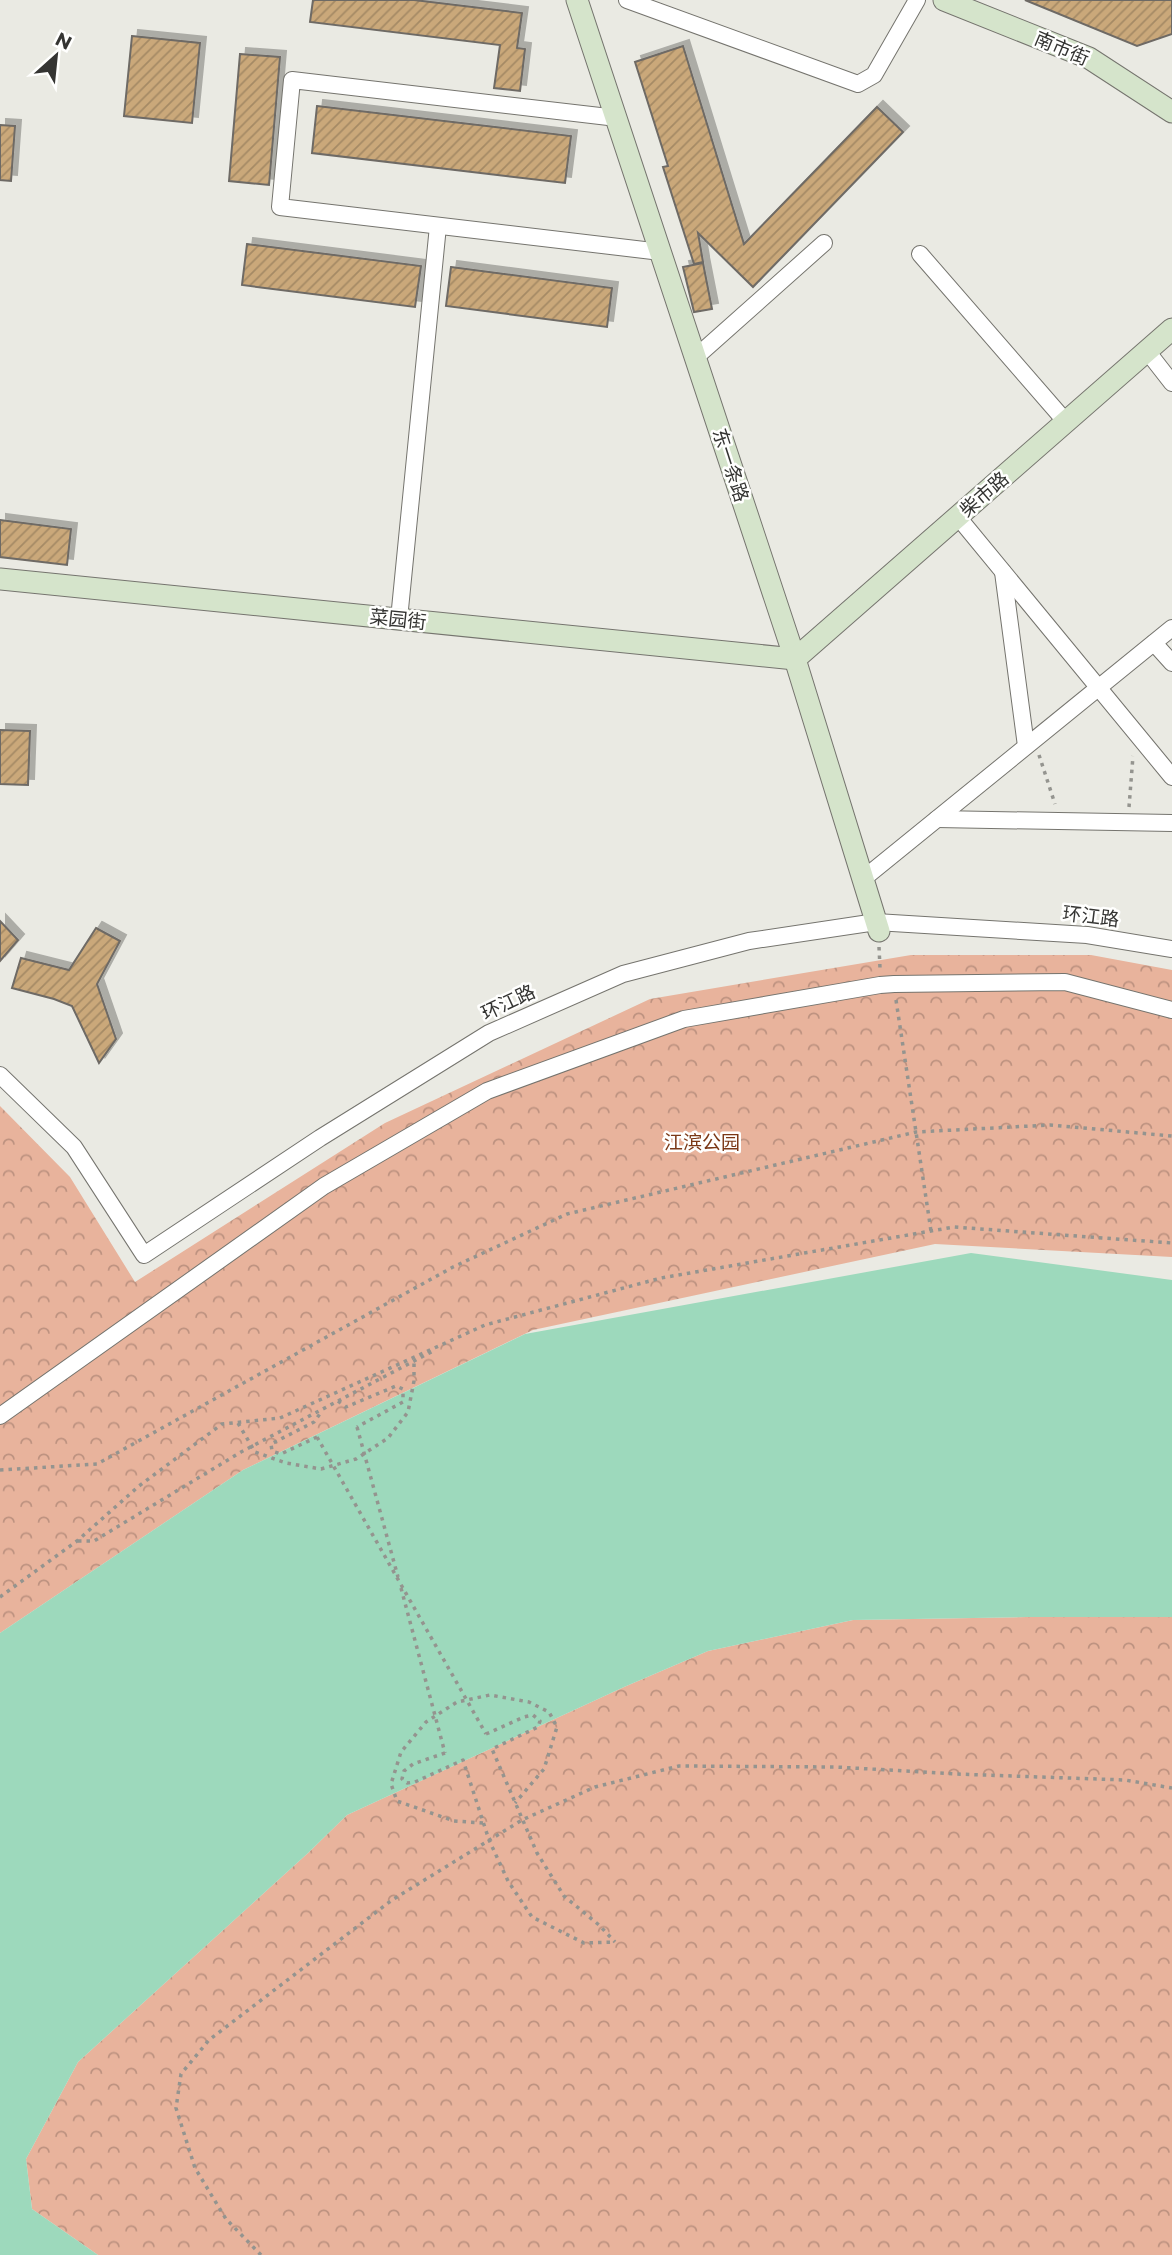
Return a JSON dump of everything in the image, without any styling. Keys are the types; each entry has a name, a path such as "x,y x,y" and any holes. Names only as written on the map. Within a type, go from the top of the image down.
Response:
{"street":[{"name":"东一条路","path":"578,0 795,659 878,926"},
{"path":"627,0 858,84 874,75 917,0"},
{"name":"南市街","path":"944,0 1089,58 1172,112"},
{"path":"617,118 292,80 280,207 661,252"},
{"path":"398,619 438,226"},
{"path":"696,357 824,243"},
{"path":"920,254 1066,422"},
{"name":"柴市路","path":"795,659 1172,329"},
{"path":"1147,351 1172,383"},
{"path":"958,517 1172,777"},
{"path":"1003,572 1030,743"},
{"name":"菜园街","path":"0,579 795,659"},
{"path":"863,879 1172,628"},
{"path":"1154,643 1172,663"},
{"path":"937,819 1172,823"},
{"name":"环江路","path":"0,1075 74,1147 144,1255 320,1138 489,1033 623,974 749,941 878,926 1087,935 1172,949"},
{"path":"0,1416 324,1186 487,1091 684,1019 887,984 1065,982 1172,1010"}],"path":[{"path":"1127,822 1135,733"},
{"path":"1030,743 1061,821"},
{"path":"878,926 916,1132 931,1231"},
{"path":"0,1470 97,1464 453,1267 567,1214 916,1132 1050,1125 1172,1136"},
{"path":"0,1597 77,1541 139,1486 222,1424 280,1418 485,1325 661,1278 954,1227 1172,1243"},
{"path":"77,1541 94,1541 241,1452 469,1332"},
{"path":"238,1423 255,1452 286,1463 321,1469 356,1459 388,1438 408,1412 414,1381 414,1357"},
{"path":"323,1409 314,1422 271,1444 272,1451 281,1454 317,1437 400,1582 486,1734 524,1717 533,1716 540,1721 538,1727 492,1749 537,1853 564,1896 615,1942 584,1943 532,1917 508,1881 489,1840 463,1759 415,1782 407,1783 402,1779 404,1771 413,1764 445,1753 400,1582 358,1427 403,1402 403,1389 396,1386 346,1407 338,1401"},
{"path":"484,1823 454,1821 397,1801 391,1784 401,1752 426,1722 457,1702 490,1695 529,1702 549,1712 557,1727 544,1769 515,1803"},
{"path":"261,2255 226,2219 195,2168 176,2108 181,2074 209,2040 392,1900 522,1820 595,1787 679,1766 836,1767 1125,1780 1172,1788"}],"green space":[{"name":"江滨公园","path":"911,955 1091,955 1172,970 1172,1257 935,1244 533,1330 243,1470 0,1633 0,1106 70,1177 135,1282 385,1123 650,999"},
{"path":"1172,1617 1172,2255 98,2255 32,2209 26,2159 78,2062 347,1815 708,1651 853,1620"}],"shaded area":[{"path":"971,1253 1172,1280 1172,1617 853,1620 708,1651 347,1815 78,2062 26,2159 32,2209 98,2255 0,2255 0,1633 243,1470 525,1334"}],"building":[{"path":"313,0 414,0 522,13 517,48 525,49 520,91 494,88 500,45 310,22"},
{"path":"1025,0 1172,0 1172,34 1137,46"},
{"path":"132,36 200,43 192,123 124,116"},
{"path":"683,46 744,244 877,107 903,132 753,287 698,233 703,262 694,264 663,167 668,166 635,62"},
{"path":"240,54 280,57 269,185 229,181"},
{"path":"317,106 571,136 565,183 312,153"},
{"path":"0,125 15,126 11,181 0,180"},
{"path":"247,244 421,266 415,307 242,285"},
{"path":"703,263 712,309 694,312 683,267"},
{"path":"451,267 612,288 607,327 446,306"},
{"path":"0,520 71,529 67,565 0,557"},
{"path":"0,730 30,731 28,785 0,784"},
{"path":"0,921 18,940 0,961"},
{"path":"96,928 120,941 97,984 116,1039 99,1063 72,1006 12,988 21,958 69,970"}]}
